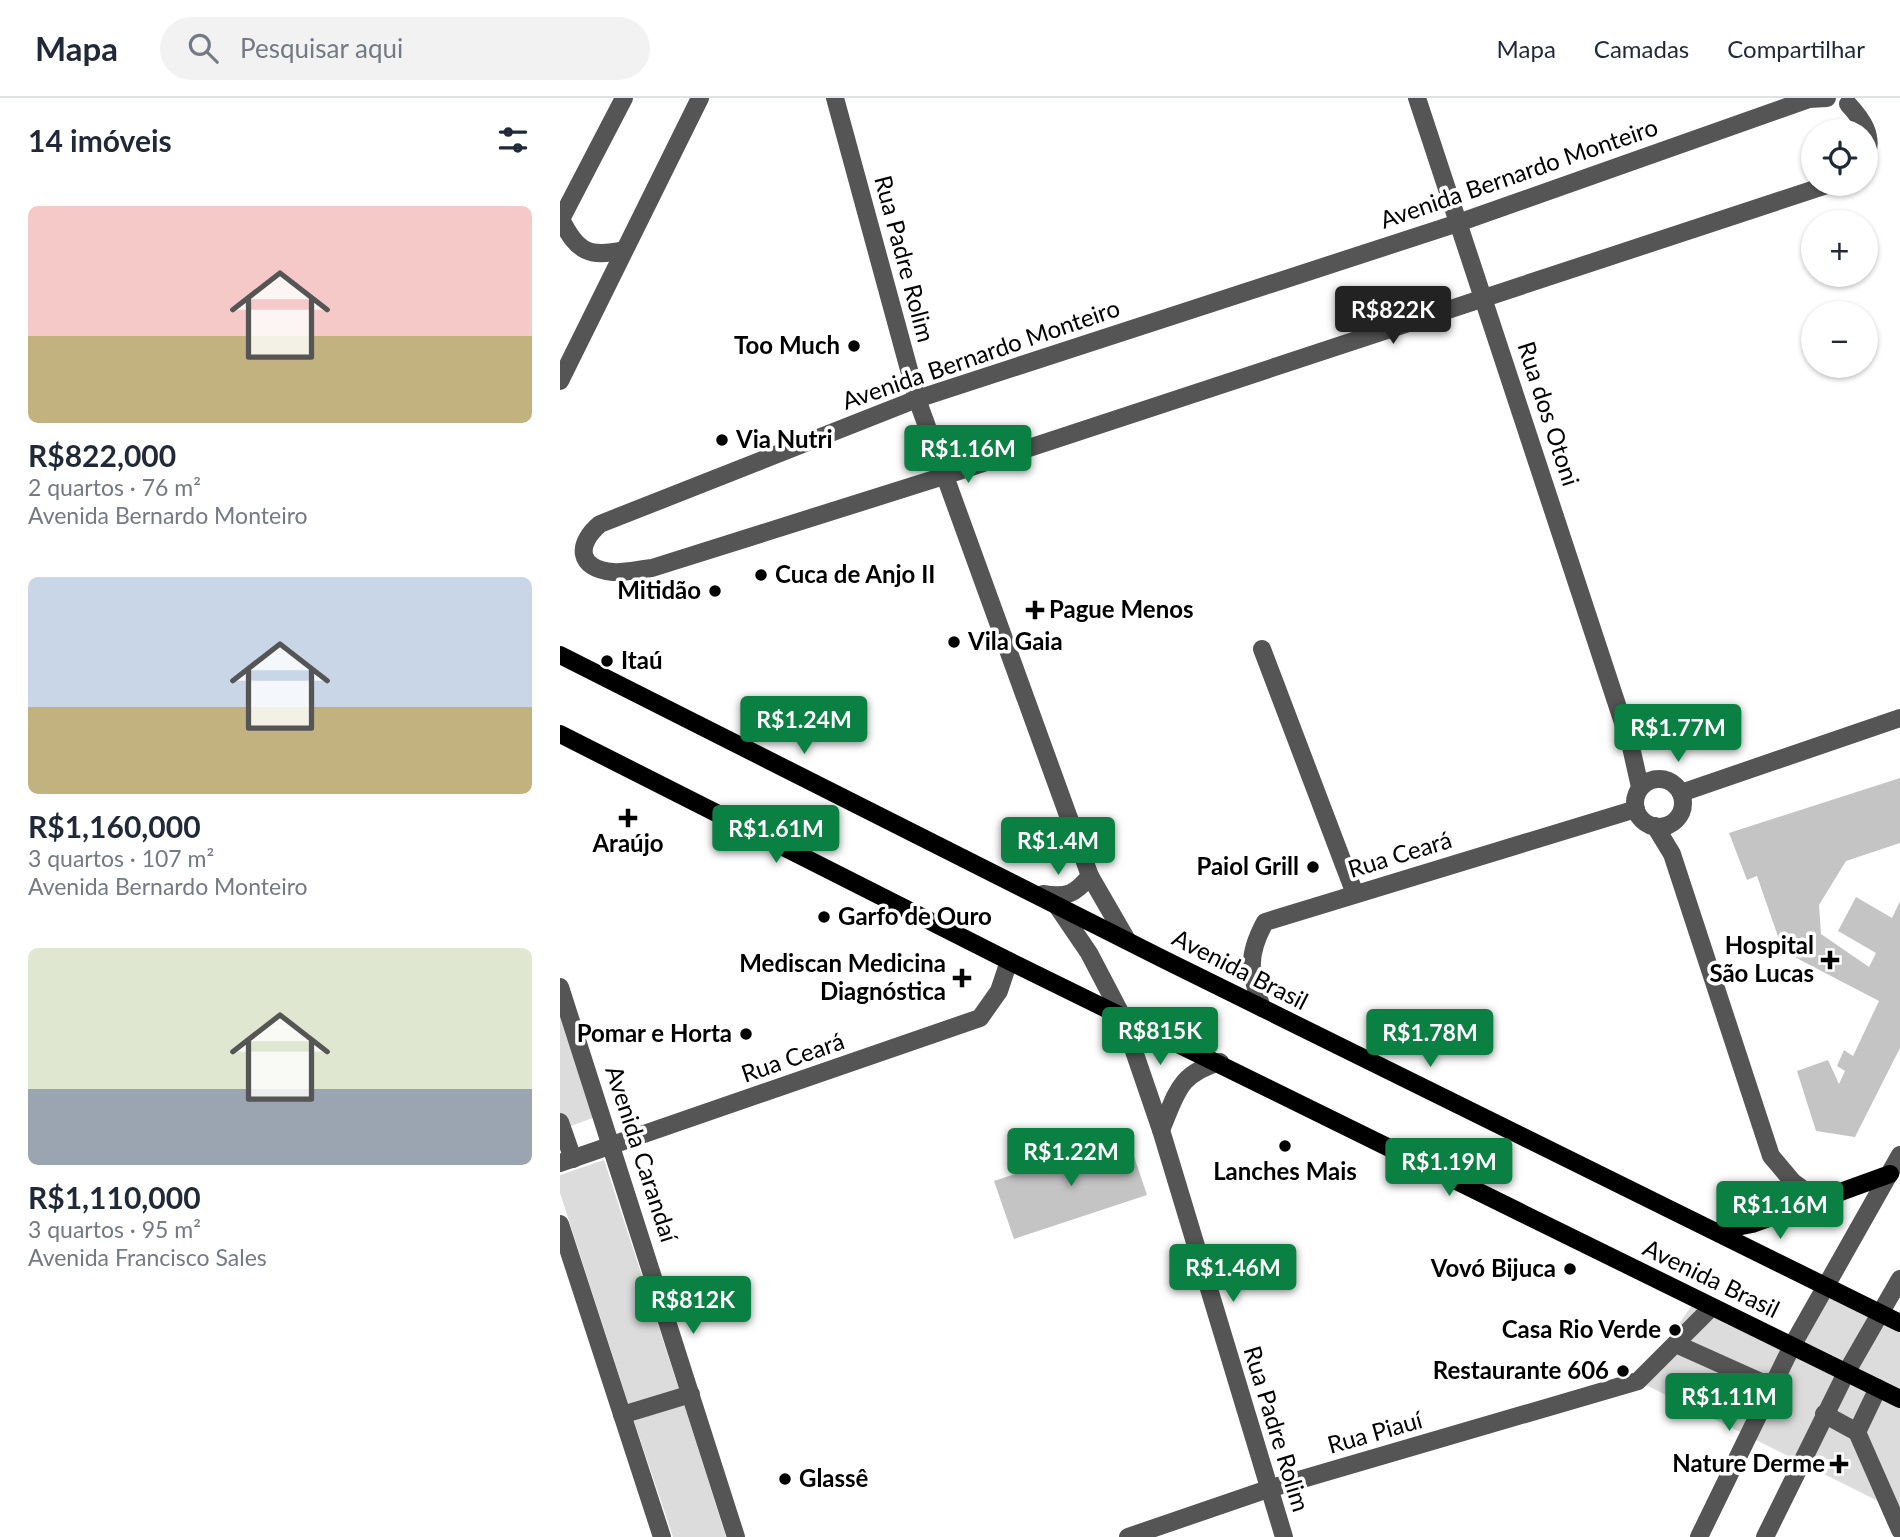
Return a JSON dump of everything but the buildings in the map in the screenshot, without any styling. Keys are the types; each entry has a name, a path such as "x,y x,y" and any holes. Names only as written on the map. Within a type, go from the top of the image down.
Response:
{"main road":[{"name":"Avenida Brasil","path":"560,655 1057,906 1827,1284 1900,1323"},
{"name":"Avenida Brasil","path":"560,734 1009,961 1220,1062 1900,1399"},
{"path":"1716,1231 1752,1224 1890,1174"}],"street":[{"path":"624,98 560,220 572,243 590,252 599,256 624,250"},
{"path":"560,381 700,98"},
{"name":"Rua Padre Rolim","path":"835,98 917,399 1090,876 1127,940"},
{"name":"Rua dos Otoni","path":"1417,98 1631,747 1646,783"},
{"name":"Avenida Bernardo Monteiro","path":"1801,193 944,476 652,568 614,572 597,568 586,561 583,551 584,542 600,524 917,399 1458,223 1809,99 1827,98"},
{"path":"1844,100 1861,119"},
{"path":"1262,649 1355,894"},
{"path":"1681,793 1900,718"},
{"path":"1669,781 1681,793 1682,804 1663,825 1643,820 1636,809 1646,783 1669,781"},
{"name":"Rua Ceará","path":"1262,1008 1252,978 1252,945 1265,922 1636,809"},
{"path":"1663,825 1771,1156 1793,1182 1819,1201"},
{"path":"1031,892 1060,897 1075,893 1090,876"},
{"name":"Rua Padre Rolim","path":"1057,906 1088,953 1122,1016 1161,1130 1284,1537"},
{"name":"Rua Ceará","path":"566,1161 613,1147 980,1018 999,991 1009,961"},
{"name":"Avenida Carandaí","path":"560,987 736,1537"},
{"path":"1161,1130 1180,1085 1198,1069 1220,1062"},
{"path":"560,1122 566,1161"},
{"path":"1699,1537 1792,1346 1900,1155"},
{"path":"560,1224 662,1537"},
{"path":"1765,1537 1824,1414 1900,1279"},
{"path":"1712,1308 1676,1344 1772,1387"},
{"name":"Rua Piauí","path":"1128,1537 1268,1489 1638,1381 1676,1344"},
{"path":"1857,1432 1878,1388"},
{"path":"622,1415 691,1394"},
{"path":"1824,1414 1857,1432 1898,1525"}],"shaded area":[{"path":"560,1005 598,1116 560,1130"},
{"path":"604,1160 679,1389 629,1406 560,1193 560,1175"},
{"path":"1830,1293 1891,1326 1900,1310 1900,1512 1638,1381 1698,1297 1795,1345"},
{"path":"684,1404 726,1537 673,1537 634,1421"}],"place":[{"name":"Too Much","path":"854,346"},
{"name":"Via Nutri","path":"722,440"},
{"name":"Cuca de Anjo II","path":"761,575"},
{"name":"Mitidão","path":"715,591"},
{"name":"Pague Menos","path":"1035,610"},
{"name":"Vila Gaia","path":"954,642"},
{"name":"Itaú","path":"607,661"},
{"name":"Araújo","path":"628,818"},
{"name":"Paiol Grill","path":"1313,867"},
{"name":"Garfo de Ouro","path":"824,917"},
{"name":"Hospital São Lucas","path":"1830,960"},
{"name":"Mediscan Medicina Diagnóstica","path":"962,978"},
{"name":"Pomar e Horta","path":"746,1034"},
{"name":"Lanches Mais","path":"1285,1146"},
{"name":"Vovó Bijuca","path":"1570,1269"},
{"name":"Casa Rio Verde","path":"1675,1330"},
{"name":"Restaurante 606","path":"1623,1371"},
{"name":"Nature Derme","path":"1839,1464"},
{"name":"Glassê","path":"785,1479"}]}
